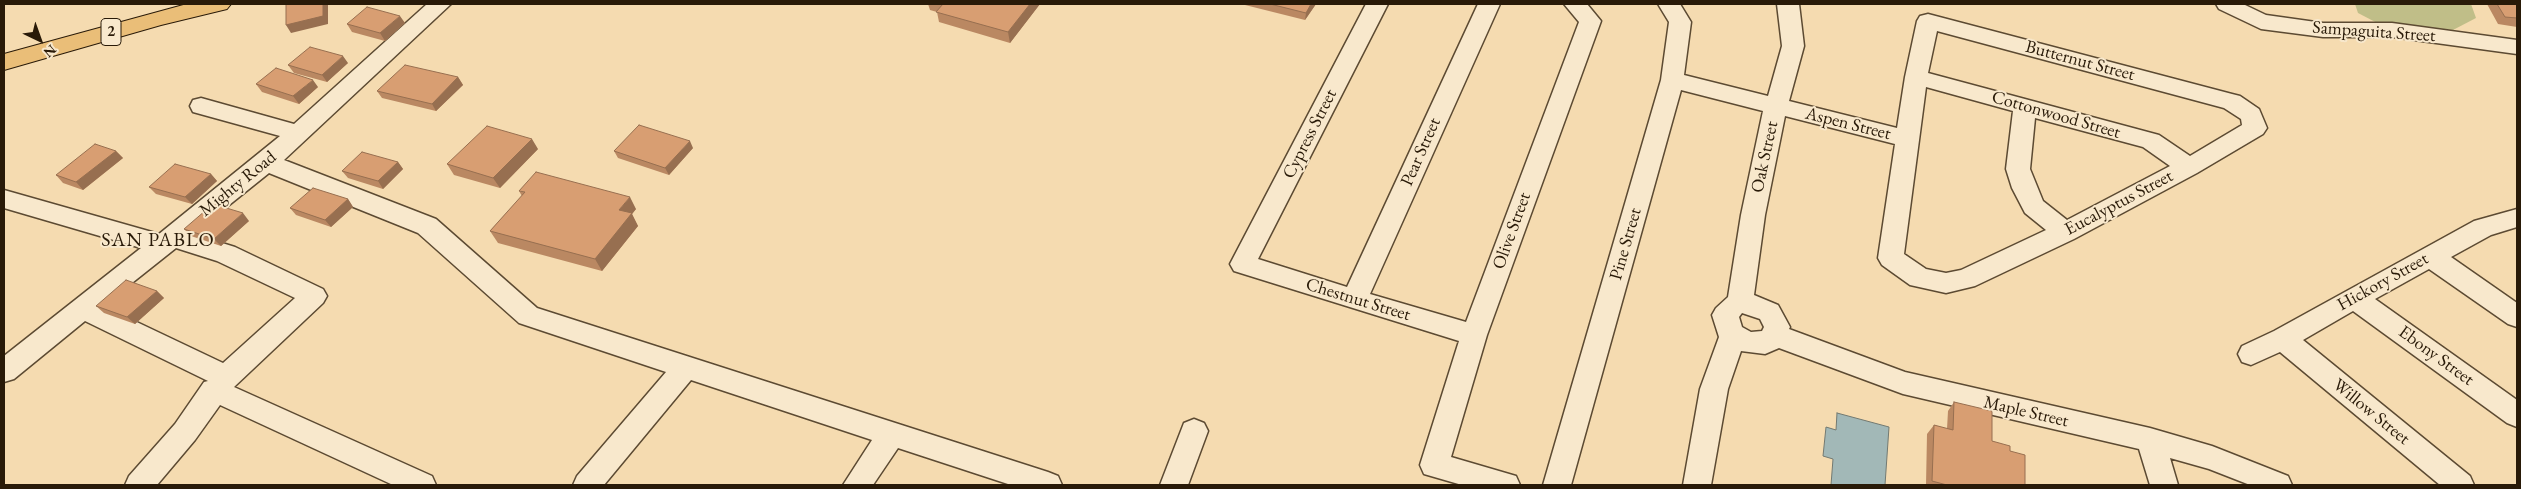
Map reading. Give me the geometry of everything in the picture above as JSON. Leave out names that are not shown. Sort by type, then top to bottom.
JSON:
[{"type":"highway","name":"2","points":[[4,62],[159,18],[219,4]]},
{"type":"street","name":"Mighty Road","points":[[4,372],[266,162],[440,4]]},
{"type":"street","name":"Cypress Street","points":[[1243,264],[1377,4]]},
{"type":"street","name":"Pear Street","points":[[1354,300],[1489,4]]},
{"type":"street","name":"Olive Street","points":[[1506,485],[1434,465],[1474,335],[1590,21],[1575,4]]},
{"type":"street","name":"Pine Street","points":[[1557,485],[1672,80],[1680,22],[1669,4]]},
{"type":"street","name":"Sampaguita Street","points":[[2227,4],[2261,22],[2323,30],[2392,30],[2517,47]]},
{"type":"street","name":"Oak Street","points":[[1742,303],[1742,284],[1753,215],[1776,106],[1793,46],[1783,6]]},
{"type":"street","name":"Butternut Street","points":[[1916,77],[1928,20],[2232,102]]},
{"type":"street","points":[[1908,139],[1916,77]]},
{"type":"street","name":"Cottonwood Street","points":[[1916,77],[2151,141],[2189,167]]},
{"type":"street","name":"Aspen Street","points":[[1672,80],[1908,139]]},
{"type":"street","name":"Eucalyptus Street","points":[[1908,139],[1891,258],[1919,278],[1946,283],[1966,279],[2065,232],[2189,167],[2255,128],[2251,115],[2232,102]]},
{"type":"street","points":[[201,106],[298,133]]},
{"type":"street","points":[[2025,106],[2018,169],[2024,188],[2034,207],[2065,232]]},
{"type":"street","points":[[266,162],[427,226],[528,316],[1048,485]]},
{"type":"street","points":[[4,199],[226,254],[314,296],[220,383],[185,432],[139,485]]},
{"type":"street","name":"Hickory Street","points":[[2251,354],[2282,340],[2354,298],[2483,228],[2517,218]]},
{"type":"street","points":[[2430,256],[2517,317]]},
{"type":"street","name":"Chestnut Street","points":[[1243,264],[1354,300],[1474,335]]},
{"type":"street","name":"Ebony Street","points":[[2354,298],[2517,415]]},
{"type":"street","points":[[1742,303],[1756,305],[1769,312],[1776,327],[1775,334],[1764,343],[1748,343],[1733,335],[1728,329],[1725,315],[1734,305],[1742,303]]},
{"type":"street","points":[[84,308],[220,383],[422,485]]},
{"type":"street","name":"Maple Street","points":[[1775,334],[1903,383],[2150,440],[2212,458],[2278,485]]},
{"type":"street","points":[[1697,485],[1714,389],[1733,335]]},
{"type":"street","name":"Willow Street","points":[[2282,340],[2460,485]]},
{"type":"street","points":[[587,485],[686,367]]},
{"type":"street","points":[[1174,485],[1194,431]]},
{"type":"street","points":[[857,485],[892,434]]},
{"type":"street","points":[[2150,440],[2164,485]]},
{"type":"shaded area","points":[[2355,4],[2471,4],[2476,18],[2453,30],[2383,26],[2358,13]]},
{"type":"shaded area","points":[[1837,413],[1889,427],[1885,485],[1831,485],[1833,459],[1823,456],[1826,427],[1836,430]]},
{"type":"building","points":[[286,4],[323,4],[323,16],[286,25]]},
{"type":"building","points":[[943,4],[1030,4],[1008,32],[936,12]]},
{"type":"building","points":[[1270,4],[1311,4],[1306,13]]},
{"type":"building","points":[[2497,4],[2517,4],[2517,18],[2505,17]]},
{"type":"building","points":[[367,7],[400,16],[380,33],[347,24]]},
{"type":"building","points":[[310,47],[343,56],[322,75],[288,65]]},
{"type":"building","points":[[405,65],[458,77],[432,104],[377,91]]},
{"type":"building","points":[[276,68],[313,80],[293,96],[256,84]]},
{"type":"building","points":[[639,125],[690,141],[665,168],[614,151]]},
{"type":"building","points":[[487,126],[532,139],[493,178],[447,164]]},
{"type":"building","points":[[95,144],[116,151],[76,182],[56,175]]},
{"type":"building","points":[[362,152],[398,162],[378,181],[342,171]]},
{"type":"building","points":[[175,164],[211,174],[185,197],[149,187]]},
{"type":"building","points":[[536,172],[630,197],[619,210],[632,213],[595,259],[490,231],[525,192],[519,191]]},
{"type":"building","points":[[313,188],[348,199],[325,220],[290,208]]},
{"type":"building","points":[[213,204],[243,213],[214,239],[184,229]]},
{"type":"building","points":[[126,280],[157,291],[127,317],[96,306]]},
{"type":"building","points":[[1954,402],[1992,411],[1992,441],[2010,446],[2010,451],[2025,455],[2025,485],[1947,485],[1932,481],[1934,425],[1953,430]]},
{"type":"district","name":"SAN PABLO","points":[[158,241]]}]
